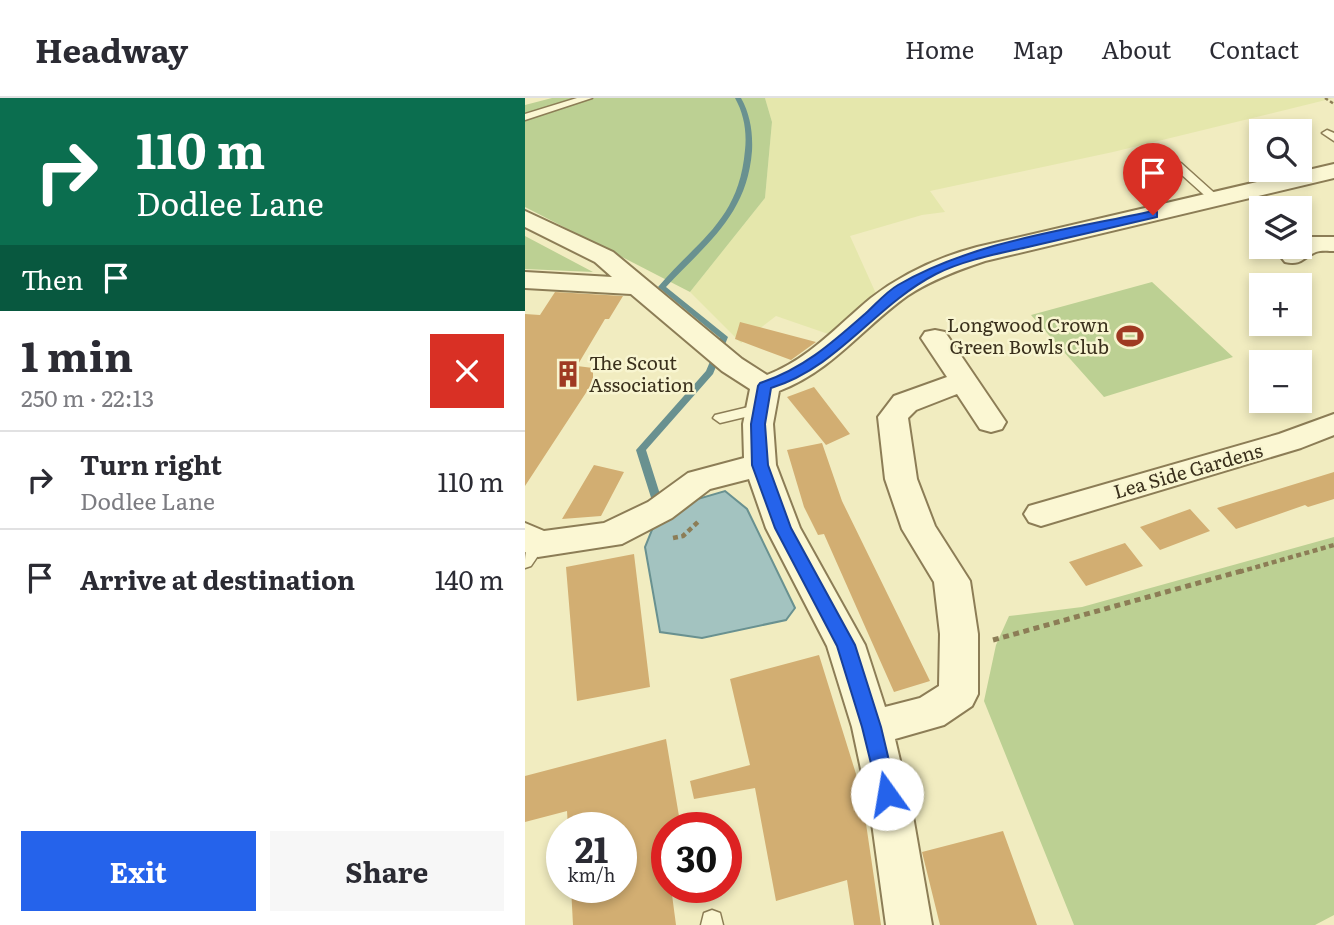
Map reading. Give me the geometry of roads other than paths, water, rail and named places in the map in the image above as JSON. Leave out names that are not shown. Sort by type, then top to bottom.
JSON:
[{"type":"street","points":[[1267,196],[1334,171]]},
{"type":"street","points":[[909,925],[892,816],[872,727],[846,645],[783,528],[760,465],[758,424],[772,391],[824,357],[899,290],[934,270],[977,254],[1216,200],[1249,201]]},
{"type":"street","points":[[525,218],[604,257],[733,365],[772,391]]},
{"type":"street","points":[[525,280],[637,286]]},
{"type":"street","points":[[935,338],[991,422]]},
{"type":"street","points":[[872,727],[930,713],[958,694],[959,634],[953,580],[919,528],[905,492],[893,418],[905,402],[964,381]]},
{"type":"street","name":"Lea Side Gardens","points":[[1041,514],[1290,441],[1334,424]]},
{"type":"street","points":[[529,547],[610,535],[660,510],[699,481],[760,465]]},
{"type":"lane","points":[[525,117],[587,98]]},
{"type":"lane","points":[[1177,165],[1216,200]]},
{"type":"lane","points":[[720,418],[772,391]]},
{"type":"water","points":[[725,491],[747,509],[795,608],[786,620],[702,638],[660,632],[645,547],[660,510]]},
{"type":"waterway","points":[[659,507],[641,450],[710,372],[724,337],[662,287],[721,224],[741,189],[747,168],[749,138],[745,114],[738,98]]},
{"type":"place","name":"Longwood Crown Green Bowls Club","points":[[1130,336]]},
{"type":"place","name":"The Scout Association","points":[[568,374]]}]
